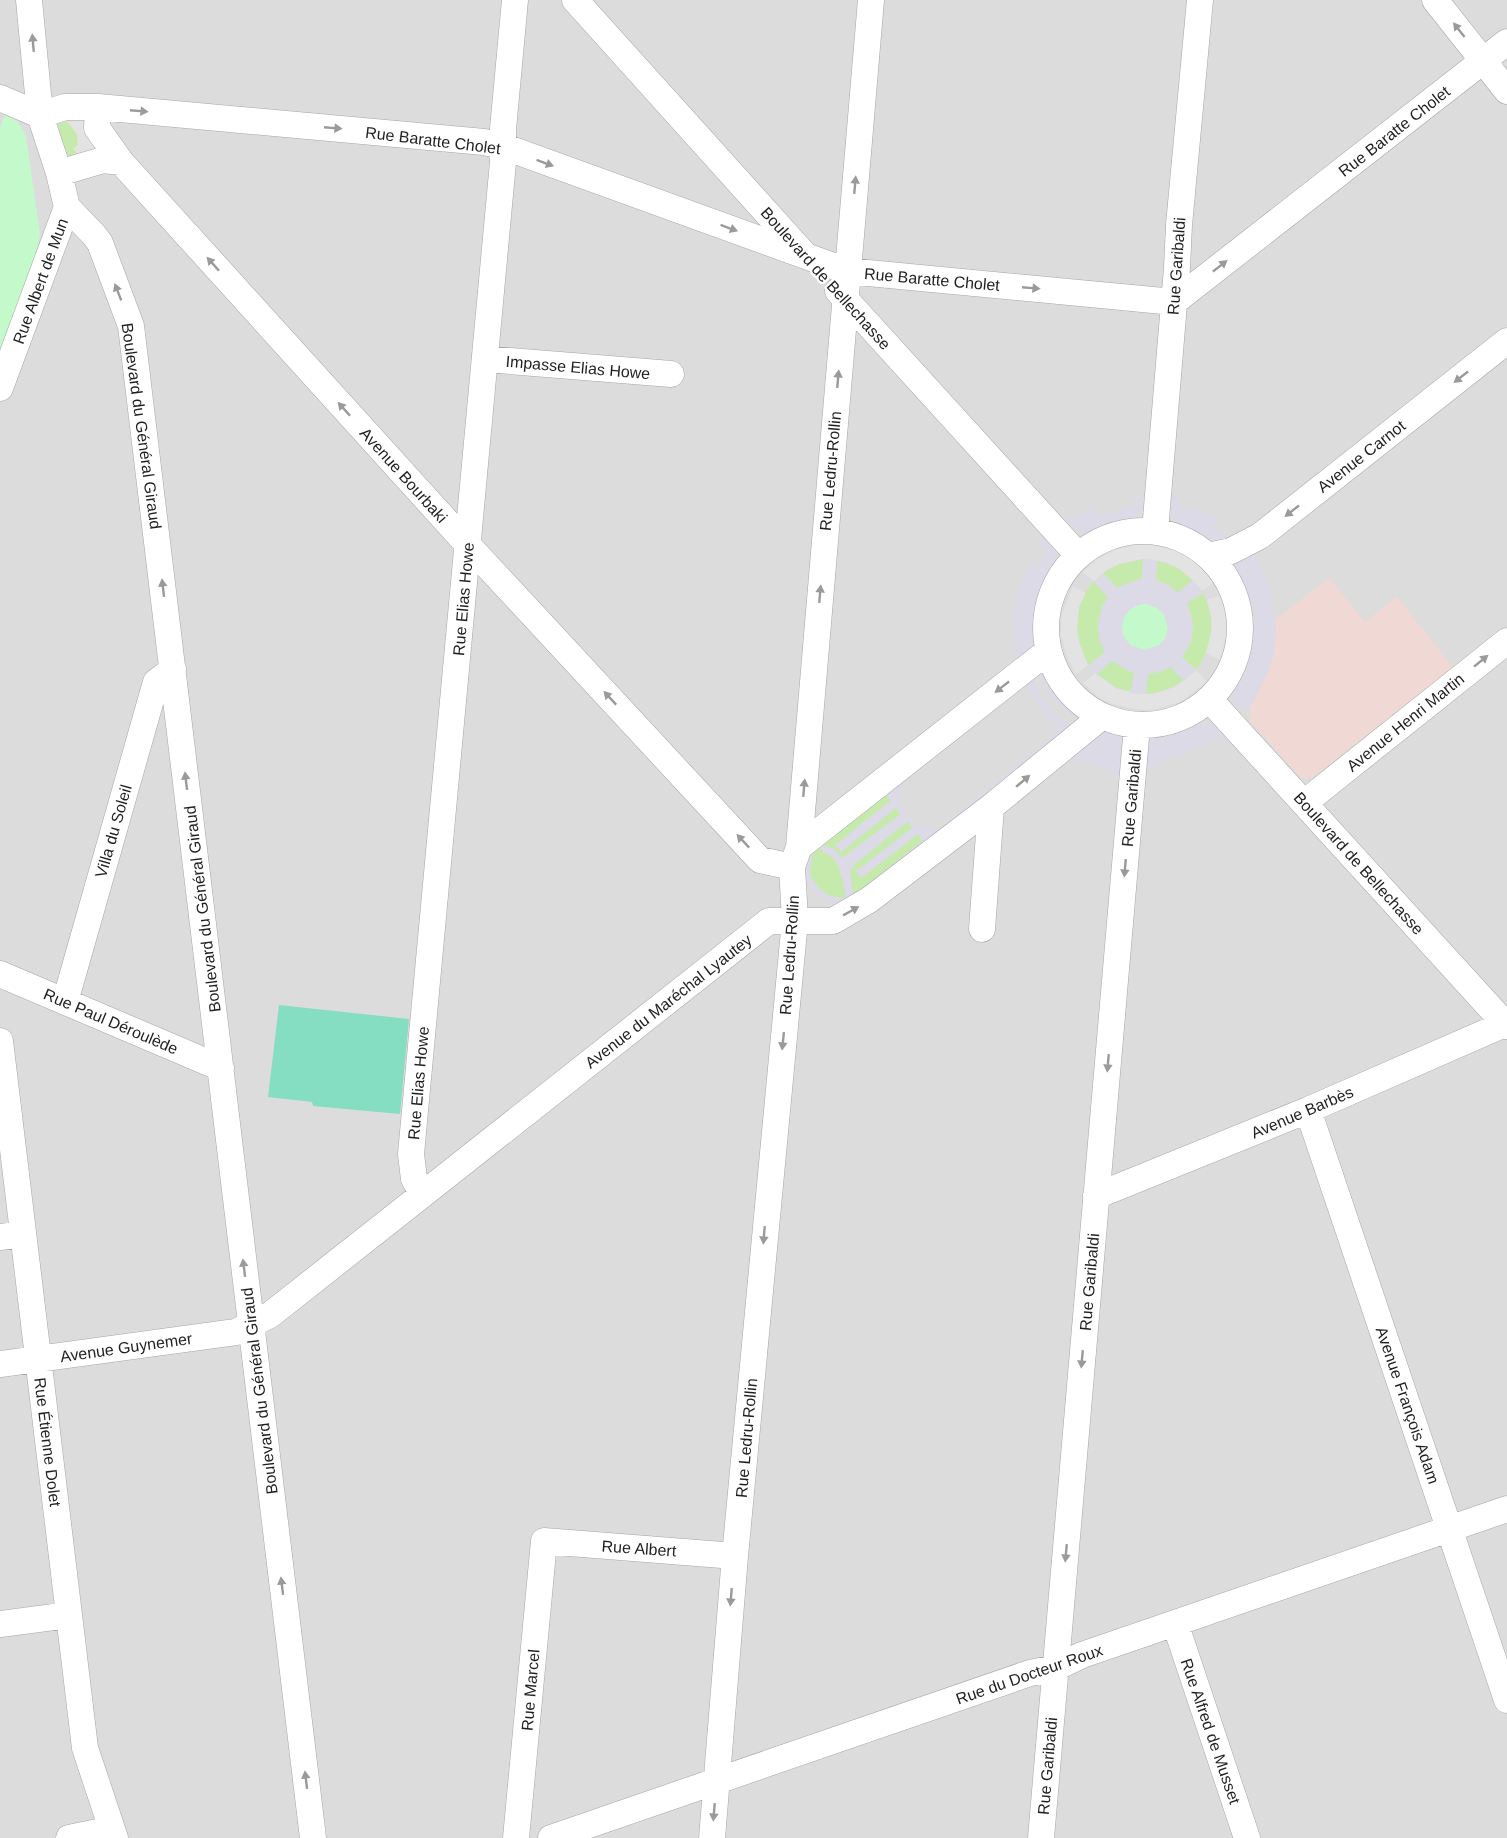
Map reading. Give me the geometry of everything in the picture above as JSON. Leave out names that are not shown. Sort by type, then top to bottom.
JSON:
[{"type":"street","points":[[29,0],[40,115],[59,173],[67,207]]},
{"type":"street","name":"Rue Elias Howe","points":[[423,1194],[414,1179],[411,1154],[503,162],[502,146],[515,0]]},
{"type":"street","name":"Boulevard de Bellechasse","points":[[575,0],[1078,555]]},
{"type":"street","name":"Rue Ledru-Rollin","points":[[712,1838],[735,1556],[795,920],[795,857],[871,0]]},
{"type":"street","name":"Rue Garibaldi","points":[[1155,531],[1179,225],[1200,0]]},
{"type":"street","points":[[1435,0],[1507,91]]},
{"type":"street","name":"Rue Baratte Cholet","points":[[40,115],[65,107],[98,107],[484,142],[502,146],[847,271],[1174,302],[1507,42]]},
{"type":"street","points":[[0,98],[40,115]]},
{"type":"street","name":"Avenue Bourbaki","points":[[98,107],[97,128],[121,162],[468,545],[760,860],[795,857]]},
{"type":"street","points":[[59,173],[104,160],[121,162]]},
{"type":"street","name":"Rue Albert de Mun","points":[[0,388],[67,207]]},
{"type":"street","name":"Boulevard du Général Giraud","points":[[67,207],[100,243],[131,326],[313,1838]]},
{"type":"street","name":"Avenue Carnot","points":[[1208,556],[1231,551],[1260,536],[1507,341]]},
{"type":"street","name":"Impasse Elias Howe","points":[[485,359],[671,374]]},
{"type":"street","points":[[1134,531],[1155,531],[1177,537],[1198,548],[1220,568],[1230,584],[1238,605],[1239,640],[1235,660],[1227,680],[1210,700],[1185,718],[1162,725],[1137,726],[1101,717],[1078,702],[1066,689],[1048,651],[1045,632],[1050,598],[1063,573],[1078,555],[1102,540],[1134,531]]},
{"type":"street","name":"Avenue Henri Martin","points":[[1304,803],[1507,640]]},
{"type":"street","points":[[795,857],[1048,651]]},
{"type":"street","name":"Villa du Soleil","points":[[65,1002],[156,682],[173,669]]},
{"type":"street","name":"Boulevard de Bellechasse","points":[[1210,700],[1506,1024]]},
{"type":"street","name":"Avenue du Maréchal Lyautey","points":[[251,1326],[270,1315],[769,921],[833,921],[869,900],[992,807],[1101,717]]},
{"type":"street","name":"Rue Garibaldi","points":[[1041,1838],[1137,726]]},
{"type":"street","points":[[982,929],[992,807]]},
{"type":"street","name":"Rue Paul Déroulède","points":[[0,974],[221,1068]]},
{"type":"street","name":"Avenue Barbès","points":[[1096,1196],[1308,1110],[1506,1024]]},
{"type":"street","name":"Rue Étienne Dolet","points":[[0,1041],[12,1236],[38,1359],[85,1748],[114,1833]]},
{"type":"street","name":"Avenue François Adam","points":[[1308,1110],[1507,1700]]},
{"type":"street","name":"Avenue Guynemer","points":[[0,1364],[236,1332],[251,1326]]},
{"type":"street","name":"Rue du Docteur Roux","points":[[551,1838],[1030,1673],[1055,1668],[1082,1655],[1507,1509]]},
{"type":"street","name":"Rue Albert","points":[[544,1541],[735,1556]]},
{"type":"street","name":"Rue Marcel","points":[[516,1838],[544,1541]]},
{"type":"street","points":[[0,1624],[69,1615]]},
{"type":"street","name":"Rue Alfred de Musset","points":[[1175,1623],[1247,1838]]},
{"type":"street","points":[[69,1838],[114,1833]]},
{"type":"shaded area","points":[[0,0],[1507,0],[1507,1838],[0,1838]]},
{"type":"shaded area","points":[[97,116],[109,146],[80,158],[73,148],[78,145],[77,134],[65,119]]},
{"type":"shaded area","points":[[1167,489],[1172,490],[1180,508],[1190,511],[1195,507],[1218,519],[1213,526],[1229,540],[1235,533],[1241,533],[1245,538],[1209,545],[1195,537],[1184,530],[1171,515],[1168,509]]},
{"type":"shaded area","points":[[1141,494],[1150,494],[1146,506],[1138,516],[1115,528],[1086,534],[1065,525],[1060,520],[1064,516],[1073,519],[1094,506],[1097,515],[1136,506],[1135,501]]},
{"type":"shaded area","points":[[1045,531],[1054,543],[1058,563],[1038,639],[1031,651],[1017,666],[1013,627],[1015,603],[1021,582],[1030,564],[1037,567],[1046,554],[1040,535]]},
{"type":"shaded area","points":[[1151,544],[1170,548],[1189,557],[1214,582],[1202,591],[1178,568],[1166,562],[1143,559],[1119,564],[1108,569],[1094,581],[1082,572],[1098,559],[1115,550],[1131,545]]},
{"type":"shaded area","points":[[1247,551],[1257,557],[1266,578],[1271,593],[1276,629],[1274,652],[1269,669],[1249,708],[1234,704],[1234,693],[1248,637],[1249,622],[1257,620],[1255,603],[1247,604],[1239,580],[1226,561]]},
{"type":"shaded area","points":[[1143,559],[1157,560],[1156,580],[1169,585],[1178,593],[1193,580],[1203,593],[1187,603],[1193,628],[1190,644],[1182,657],[1196,670],[1184,681],[1171,667],[1148,674],[1146,694],[1130,693],[1134,673],[1112,661],[1097,674],[1089,665],[1105,652],[1099,638],[1098,621],[1108,597],[1094,581],[1103,573],[1117,588],[1142,579]],"holes":[[[1146,604],[1164,614],[1168,629],[1165,639],[1159,645],[1145,650],[1130,645],[1123,635],[1123,619],[1129,610],[1137,605]]]},
{"type":"shaded area","points":[[1329,578],[1365,622],[1397,597],[1453,667],[1312,778],[1300,777],[1249,720],[1250,706],[1261,688],[1274,653],[1275,620]]},
{"type":"shaded area","points":[[1073,586],[1086,593],[1079,607],[1077,631],[1088,665],[1076,674],[1066,654],[1061,633],[1062,614]]},
{"type":"shaded area","points":[[1220,595],[1224,603],[1228,628],[1220,660],[1206,653],[1212,628],[1207,600]]},
{"type":"shaded area","points":[[1043,670],[1049,672],[1080,710],[1079,715],[1072,714],[1052,698],[1043,682]]},
{"type":"shaded area","points":[[1196,670],[1207,682],[1180,702],[1153,710],[1135,709],[1110,703],[1100,698],[1083,683],[1095,673],[1116,688],[1152,694],[1175,687]]},
{"type":"shaded area","points":[[1029,678],[1034,680],[1042,699],[1051,710],[1067,722],[1069,728],[1067,731],[864,893],[850,901],[840,903],[818,895],[807,880],[804,868],[807,857],[815,844],[1023,680]],"holes":[[[1025,685],[1036,704],[1060,730],[939,828],[915,825],[900,805],[903,782]],[[885,795],[891,801],[835,845],[841,852],[896,808],[901,814],[842,858],[833,848],[822,844]],[[908,821],[912,828],[856,871],[861,878],[918,834],[922,841],[853,894],[850,871],[855,864]],[[818,848],[837,860],[844,897],[837,898],[823,893],[812,879],[810,873],[812,856]]]},
{"type":"shaded area","points":[[1204,723],[1218,728],[1227,736],[1224,739],[1216,738],[1195,750],[1166,758],[1157,767],[1140,766],[1147,745],[1160,733]]},
{"type":"shaded area","points":[[1103,730],[1118,735],[1124,744],[1124,780],[1116,778],[1111,771],[1082,761],[1073,761],[1068,757]]},
{"type":"green space","points":[[5,115],[18,122],[26,136],[40,235],[34,263],[0,351],[0,128]]},
{"type":"green space","points":[[65,119],[77,134],[80,158],[73,159],[62,142],[59,122]]},
{"type":"green space","points":[[1143,559],[1142,579],[1117,588],[1103,573],[1119,564]]},
{"type":"green space","points":[[1157,560],[1178,568],[1193,580],[1178,593],[1156,580]]},
{"type":"green space","points":[[1094,581],[1108,597],[1102,611],[1098,631],[1105,652],[1089,665],[1080,644],[1077,622],[1081,600]]},
{"type":"green space","points":[[1203,593],[1210,613],[1211,633],[1207,652],[1196,670],[1182,657],[1189,644],[1192,631],[1187,603]]},
{"type":"green space","points":[[1145,604],[1161,611],[1168,627],[1161,643],[1145,650],[1129,643],[1122,627],[1129,611]]},
{"type":"green space","points":[[1112,660],[1134,673],[1130,693],[1116,688],[1097,674]]},
{"type":"green space","points":[[1171,667],[1184,681],[1164,691],[1146,694],[1148,674]]},
{"type":"green space","points":[[885,795],[891,800],[835,845],[841,851],[896,807],[901,814],[842,858],[822,844]]},
{"type":"green space","points":[[907,821],[913,828],[857,872],[862,877],[918,834],[922,841],[853,894],[850,871],[855,864]]},
{"type":"green space","points":[[818,848],[829,854],[836,862],[845,889],[844,898],[825,894],[813,880],[809,872],[809,864]]},
{"type":"green space","points":[[279,1005],[409,1019],[400,1114],[313,1106],[312,1102],[268,1097]]}]
